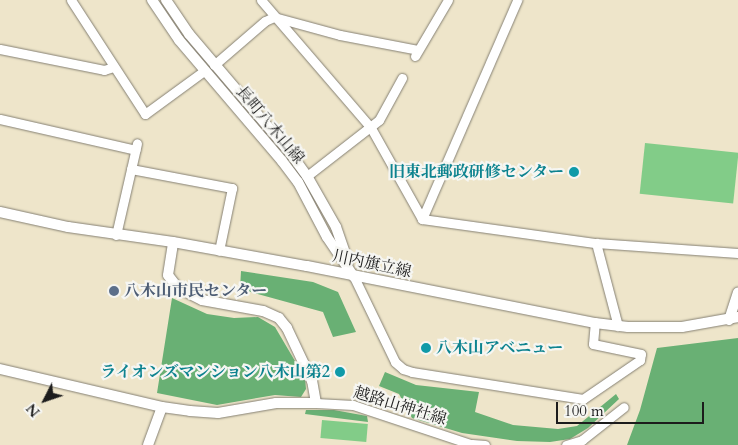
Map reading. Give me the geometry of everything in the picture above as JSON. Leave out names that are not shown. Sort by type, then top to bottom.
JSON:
[{"type":"street","points":[[71,0],[145,114],[204,71]]},
{"type":"street","name":"長町八木山線","points":[[152,0],[179,40],[204,71],[282,160],[298,182],[327,237],[354,277]]},
{"type":"street","points":[[166,0],[188,34],[291,154],[307,176],[336,226],[354,277],[395,362],[403,369],[583,399],[640,360],[641,354],[593,344],[595,323]]},
{"type":"street","points":[[261,0],[371,128],[422,219]]},
{"type":"street","points":[[214,65],[265,22],[274,17],[417,53],[448,0]]},
{"type":"street","points":[[422,219],[517,0]]},
{"type":"street","points":[[0,49],[104,70],[113,67]]},
{"type":"street","points":[[307,176],[379,120],[402,78]]},
{"type":"street","points":[[0,119],[137,147],[116,234]]},
{"type":"street","points":[[132,169],[232,188],[220,251]]},
{"type":"street","name":"川内旗立線","points":[[0,212],[116,234],[173,242],[595,323],[618,326],[682,327],[734,318]]},
{"type":"street","points":[[422,219],[596,243],[738,252]]},
{"type":"street","points":[[0,368],[162,407],[218,413],[276,403],[316,403],[312,381],[287,328],[279,318],[263,310],[202,300],[178,288],[168,274],[173,242]]},
{"type":"street","points":[[596,243],[618,326]]},
{"type":"street","points":[[734,318],[738,292]]},
{"type":"street","name":"越路山神社線","points":[[316,403],[353,405],[472,444],[485,445]]},
{"type":"street","points":[[148,445],[162,407]]},
{"type":"street","points":[[566,445],[582,440],[624,407]]},
{"type":"green space","points":[[645,143],[738,153],[733,204],[640,194]]},
{"type":"green space","points":[[241,271],[313,282],[338,292],[356,332],[333,337],[323,312],[240,289]]},
{"type":"green space","points":[[172,298],[207,314],[234,318],[258,317],[275,327],[305,378],[306,389],[301,397],[275,395],[217,405],[157,393]]},
{"type":"green space","points":[[738,338],[738,445],[627,445],[640,410],[657,348]]},
{"type":"green space","points":[[385,372],[416,385],[479,392],[475,412],[513,425],[558,429],[577,426],[616,394],[619,399],[588,428],[570,439],[550,442],[517,441],[462,433],[412,418],[399,394],[379,386]]},
{"type":"green space","points":[[306,410],[334,410],[367,416],[368,422],[305,414]]},
{"type":"green space","points":[[322,420],[368,424],[366,442],[320,438]]},
{"type":"place","name":"旧東北郵政研修センター","points":[[574,172]]},
{"type":"place","name":"八木山市民センター","points":[[114,291]]},
{"type":"place","name":"八木山アベニュー","points":[[426,348]]},
{"type":"place","name":"ライオンズマンション八木山第2","points":[[340,372]]}]
